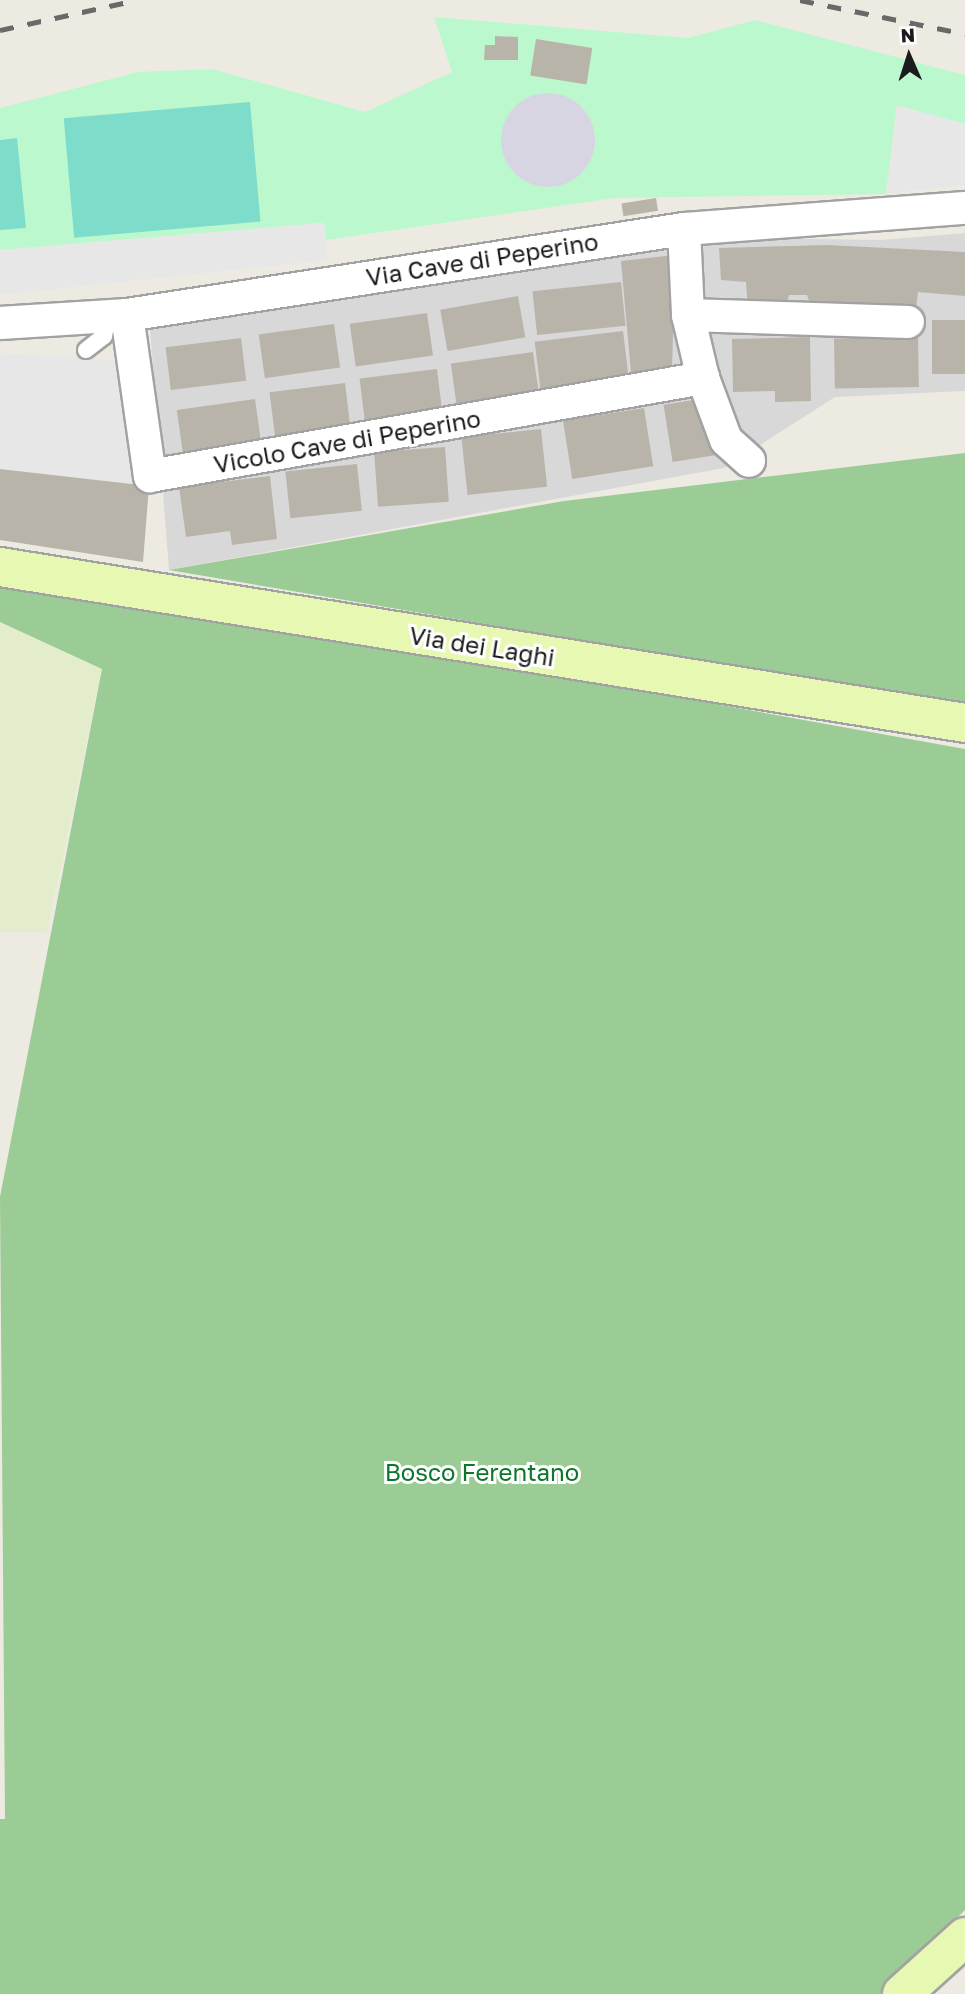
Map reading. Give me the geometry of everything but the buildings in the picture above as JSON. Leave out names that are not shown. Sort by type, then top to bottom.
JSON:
[{"type":"main road","name":"Via dei Laghi","points":[[0,566],[965,723]]},
{"type":"main road","points":[[902,1994],[965,1937]]},
{"type":"street","name":"Via Cave di Peperino","points":[[0,323],[118,315],[684,229],[965,208]]},
{"type":"street","points":[[684,229],[688,315],[703,378],[726,440],[749,461]]},
{"type":"street","name":"Vicolo Cave di Peperino","points":[[118,315],[150,476],[703,378]]},
{"type":"street","points":[[688,315],[908,322]]},
{"type":"lane","points":[[86,350],[104,336],[118,315]]},
{"type":"shaded area","points":[[548,93],[566,97],[581,107],[591,122],[595,140],[591,158],[581,173],[566,183],[548,187],[530,183],[515,173],[505,158],[501,140],[505,122],[515,107],[530,97]]},
{"type":"shaded area","points":[[250,102],[260,222],[74,238],[64,118]]},
{"type":"shaded area","points":[[897,105],[965,124],[965,185],[886,194]]},
{"type":"shaded area","points":[[17,138],[26,228],[0,230],[0,140]]},
{"type":"shaded area","points":[[324,223],[328,260],[0,295],[0,250]]},
{"type":"shaded area","points":[[965,233],[965,391],[835,397],[724,468],[169,570],[150,329],[683,237],[881,240]]},
{"type":"shaded area","points":[[0,353],[121,360],[136,485],[0,469]]},
{"type":"green space","points":[[434,17],[688,38],[755,20],[965,75],[965,124],[897,106],[886,194],[614,198],[326,240],[324,223],[0,250],[0,108],[138,72],[212,69],[365,112],[452,72]]},
{"type":"green space","points":[[965,453],[965,706],[169,570],[564,501]]},
{"type":"green space","name":"Bosco Ferentano","points":[[0,585],[126,598],[965,749],[965,1910],[880,1994],[0,1994],[0,1819],[5,1819],[0,1197],[102,669],[0,622]]},
{"type":"green space","points":[[0,622],[102,668],[47,932],[0,932]]},
{"type":"railway","points":[[0,30],[137,0]]},
{"type":"railway","points":[[800,0],[965,34]]}]
